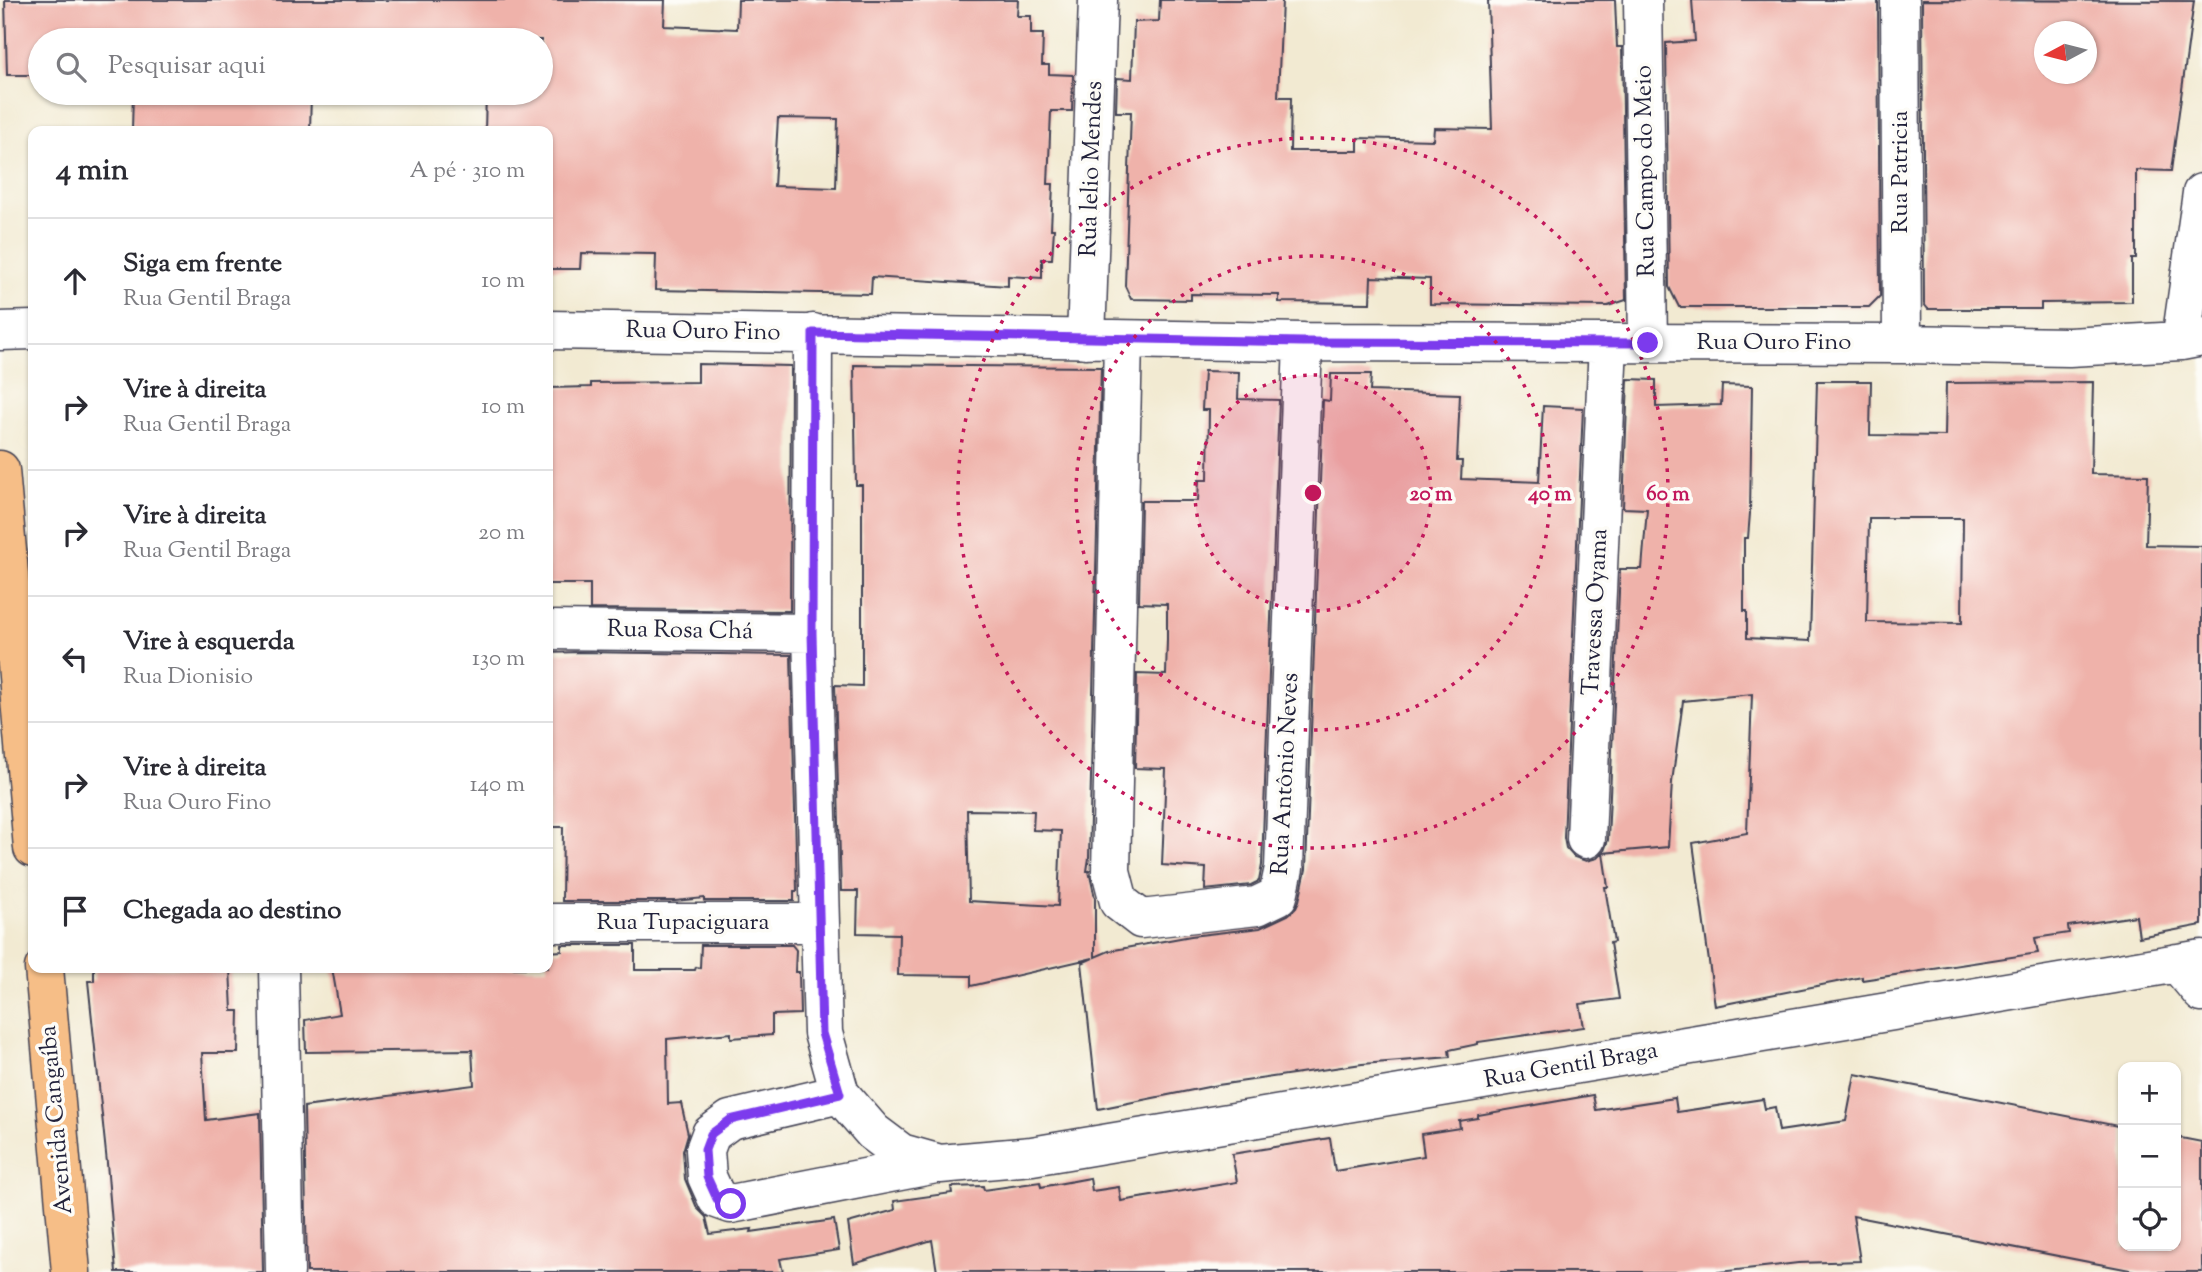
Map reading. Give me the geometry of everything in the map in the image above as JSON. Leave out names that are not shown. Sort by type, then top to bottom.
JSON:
[{"type":"main road","points":[[0,471],[28,791]]},
{"type":"main road","name":"Avenida Cangaíba","points":[[44,973],[71,1272]]},
{"type":"street","name":"Rua lelio Mendes","points":[[1098,0],[1104,339]]},
{"type":"street","name":"Rua Campo do Meio","points":[[1643,0],[1648,343]]},
{"type":"street","name":"Rua Patricia","points":[[1900,0],[1902,344]]},
{"type":"street","points":[[2192,339],[2202,193]]},
{"type":"street","points":[[0,331],[28,330]]},
{"type":"street","name":"Rua Ouro Fino","points":[[553,330],[1303,342],[2069,347],[2192,339]]},
{"type":"street","points":[[813,333],[812,633],[822,1033],[840,1094]]},
{"type":"street","name":"Rua Antônio Neves","points":[[1104,339],[1111,871],[1119,902],[1141,919],[1257,906],[1278,896],[1284,868],[1303,342]]},
{"type":"street","name":"Travessa Oyama","points":[[1586,839],[1608,343]]},
{"type":"street","name":"Rua Rosa Chá","points":[[553,630],[812,633]]},
{"type":"street","name":"Rua Tupaciguara","points":[[553,923],[819,923]]},
{"type":"street","points":[[2190,961],[2202,993]]},
{"type":"street","name":"Rua Gentil Braga","points":[[940,1164],[901,1153],[873,1132],[840,1094],[730,1120],[711,1134],[705,1150],[707,1177],[717,1199],[731,1204],[940,1164],[1032,1157],[2190,961]]},
{"type":"street","points":[[279,973],[285,1272]]},
{"type":"building","points":[[5,0],[665,0],[664,26],[737,29],[738,0],[1018,0],[1017,16],[1031,16],[1031,34],[1043,34],[1042,65],[1049,65],[1049,74],[1073,75],[1072,111],[1051,111],[1048,184],[1053,184],[1051,229],[1054,229],[1052,259],[1042,259],[1042,278],[1008,276],[1008,286],[872,277],[871,294],[655,290],[656,254],[581,253],[580,269],[553,269],[553,126],[485,126],[486,105],[553,105],[553,28],[28,28],[28,75],[7,75]],"holes":[[[778,118],[838,119],[836,188],[774,186]]]},
{"type":"building","points":[[1160,0],[1282,0],[1278,97],[1291,97],[1290,151],[1358,151],[1358,138],[1433,140],[1434,128],[1492,129],[1488,0],[1615,0],[1617,47],[1622,47],[1626,300],[1608,306],[1430,304],[1430,279],[1371,277],[1370,303],[1279,302],[1279,295],[1191,294],[1191,300],[1131,299],[1125,286],[1131,112],[1116,112],[1117,78],[1132,79],[1134,22],[1159,21]]},
{"type":"building","points":[[1692,0],[1878,0],[1880,296],[1869,307],[1679,307],[1669,287],[1666,43],[1695,41]]},
{"type":"building","points":[[1922,0],[2194,1],[2171,171],[2136,170],[2136,259],[2132,259],[2132,302],[2041,303],[2041,309],[1928,309],[1924,304]]},
{"type":"building","points":[[133,105],[311,105],[310,126],[132,126]]},
{"type":"building","points":[[698,364],[791,366],[790,611],[590,609],[590,584],[553,584],[553,388],[591,387],[591,383],[698,382]]},
{"type":"building","points":[[854,365],[1101,367],[1087,871],[1095,898],[1095,957],[1109,951],[1191,936],[1260,928],[1288,915],[1299,901],[1306,869],[1323,400],[1330,401],[1331,374],[1371,374],[1370,391],[1460,394],[1457,461],[1462,461],[1461,479],[1539,482],[1543,406],[1583,408],[1564,838],[1566,848],[1574,857],[1586,861],[1597,858],[1604,851],[1608,840],[1620,569],[1642,569],[1647,509],[1623,508],[1628,379],[1656,380],[1656,407],[1721,405],[1722,385],[1752,386],[1750,513],[1748,538],[1744,538],[1744,611],[1747,611],[1747,638],[1810,641],[1817,381],[1871,381],[1870,435],[1945,436],[1946,383],[2093,382],[2091,474],[2148,475],[2146,545],[2202,546],[2202,925],[2139,937],[2136,916],[2068,926],[2069,933],[2035,938],[2038,953],[1862,980],[1862,977],[1715,1006],[1693,843],[1747,833],[1752,694],[1683,701],[1672,782],[1668,847],[1603,853],[1608,887],[1605,887],[1614,942],[1610,943],[1619,999],[1580,1004],[1584,1027],[1478,1042],[1449,1050],[1450,1057],[1362,1064],[1218,1085],[1098,1109],[1082,963],[1093,958],[971,986],[971,976],[898,975],[899,934],[857,933],[858,891],[841,891],[835,685],[862,686],[862,485],[856,485]],"holes":[[[1869,518],[1963,518],[1962,623],[1867,622]],[[967,810],[1034,811],[1033,830],[1061,831],[1058,906],[969,901]]]},
{"type":"building","points":[[1204,371],[1239,372],[1238,399],[1279,400],[1262,865],[1259,881],[1251,885],[1205,890],[1206,868],[1162,865],[1166,769],[1135,768],[1137,674],[1166,675],[1167,640],[1167,604],[1139,603],[1141,501],[1198,501],[1199,480],[1208,480],[1209,410],[1202,410]]},
{"type":"building","points":[[553,653],[791,655],[797,891],[794,891],[794,901],[704,901],[704,898],[675,901],[562,901],[563,827],[553,827]]},
{"type":"building","points":[[562,945],[635,945],[635,970],[695,970],[696,967],[700,968],[701,945],[792,945],[796,950],[795,972],[799,972],[800,1014],[772,1015],[772,1035],[731,1038],[731,1033],[667,1039],[668,1104],[681,1103],[688,1134],[683,1151],[685,1179],[697,1208],[706,1217],[710,1234],[752,1229],[751,1232],[834,1220],[839,1250],[780,1259],[783,1272],[307,1272],[304,1107],[474,1085],[472,1050],[306,1052],[305,1020],[340,1014],[333,973],[553,973],[553,952],[562,951]]},
{"type":"building","points":[[94,973],[230,973],[232,1011],[239,1011],[238,1053],[202,1053],[206,1120],[260,1113],[263,1272],[116,1272],[88,981],[94,981]]},
{"type":"building","points":[[1855,1074],[2118,1126],[2118,1251],[2181,1251],[2181,1138],[2202,1142],[2202,1272],[2140,1272],[1853,1216],[1860,1261],[1798,1263],[1719,1272],[937,1272],[932,1240],[854,1264],[848,1223],[895,1210],[894,1201],[952,1193],[951,1187],[983,1186],[984,1190],[1040,1182],[1041,1187],[1090,1178],[1092,1191],[1119,1187],[1121,1201],[1237,1182],[1232,1154],[1330,1138],[1335,1171],[1424,1156],[1421,1134],[1460,1128],[1459,1121],[1478,1118],[1478,1115],[1593,1095],[1596,1110],[1675,1098],[1677,1112],[1763,1099],[1765,1109],[1775,1107],[1779,1131],[1846,1121]]},
{"type":"route","points":[[731,1204],[717,1199],[707,1177],[705,1150],[711,1134],[730,1120],[840,1094],[822,1033],[812,633],[813,333],[1123,340],[1648,343]]}]
